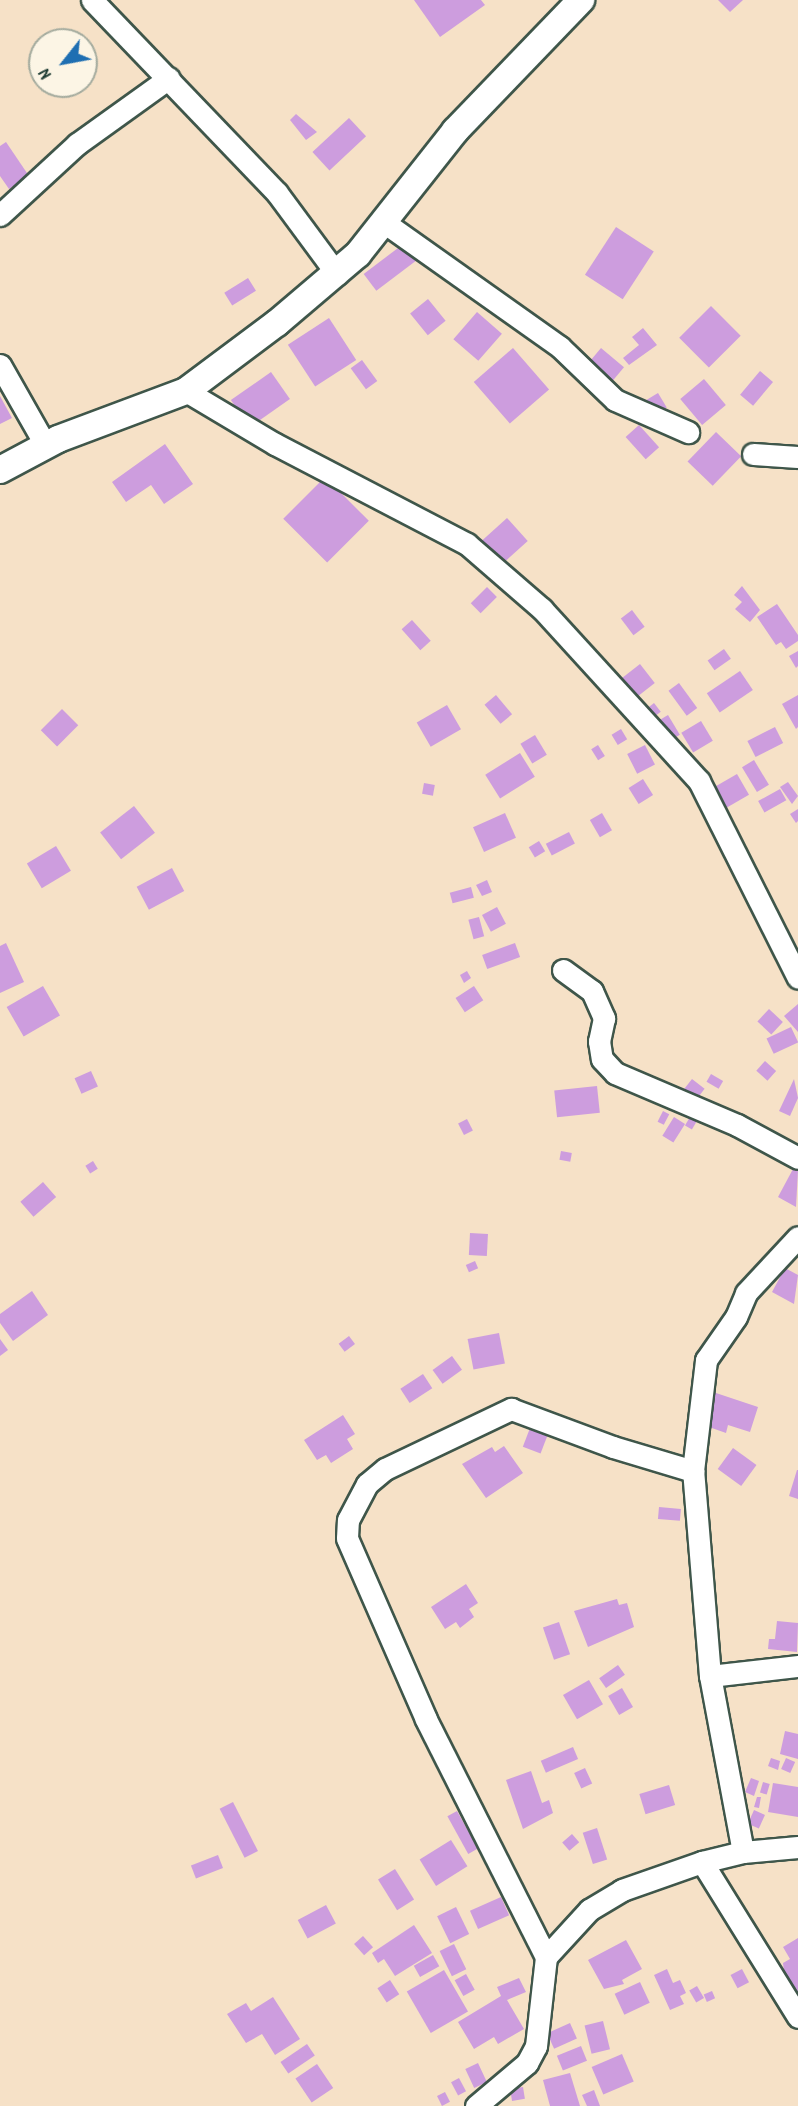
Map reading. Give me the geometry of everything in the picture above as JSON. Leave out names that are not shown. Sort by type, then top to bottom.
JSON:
[{"type":"street","points":[[92,0],[277,193],[337,274]]},
{"type":"street","points":[[0,470],[46,446],[186,391],[337,274],[384,223],[455,131],[580,0]]},
{"type":"street","points":[[0,215],[77,144],[169,78]]},
{"type":"street","points":[[384,223],[560,347],[615,400],[688,432]]},
{"type":"street","points":[[0,365],[46,446]]},
{"type":"street","points":[[186,391],[275,444],[467,544],[542,609],[699,781],[798,978]]},
{"type":"street","points":[[753,454],[798,457]]},
{"type":"street","points":[[562,971],[592,991],[604,1018],[598,1041],[602,1059],[615,1073],[737,1125],[798,1158]]},
{"type":"street","points":[[743,1852],[710,1676],[693,1471],[706,1360],[736,1317],[746,1293],[798,1237]]},
{"type":"street","points":[[476,2106],[497,2099],[527,2063],[536,2046],[546,1957],[426,1719],[347,1538],[348,1520],[367,1484],[385,1469],[511,1409],[613,1447],[693,1471]]},
{"type":"street","points":[[710,1676],[798,1666]]},
{"type":"street","points":[[546,1957],[589,1910],[622,1890],[702,1862],[743,1852],[798,1847]]},
{"type":"street","points":[[702,1862],[798,2017]]},
{"type":"building","points":[[414,0],[481,0],[485,5],[440,37]]},
{"type":"building","points":[[718,0],[743,0],[730,12]]},
{"type":"building","points":[[296,114],[317,132],[306,140],[290,120]]},
{"type":"building","points":[[349,118],[366,136],[329,170],[312,152]]},
{"type":"building","points":[[6,142],[29,176],[9,189],[0,176],[0,146]]},
{"type":"building","points":[[616,227],[654,252],[623,299],[585,275]]},
{"type":"building","points":[[406,242],[419,259],[376,291],[364,274]]},
{"type":"building","points":[[248,278],[256,291],[232,306],[224,293]]},
{"type":"building","points":[[428,299],[446,321],[428,335],[410,313]]},
{"type":"building","points":[[711,306],[741,336],[709,368],[679,338]]},
{"type":"building","points":[[477,312],[502,334],[478,361],[453,339]]},
{"type":"building","points":[[329,318],[356,360],[315,387],[288,345]]},
{"type":"building","points":[[643,328],[657,345],[629,365],[623,358],[639,345],[632,337]]},
{"type":"building","points":[[513,348],[549,390],[510,424],[474,382]]},
{"type":"building","points":[[601,348],[624,367],[606,389],[583,369]]},
{"type":"building","points":[[362,360],[377,381],[366,389],[351,368]]},
{"type":"building","points":[[760,371],[773,382],[753,406],[740,395]]},
{"type":"building","points":[[271,372],[290,399],[250,427],[231,400]]},
{"type":"building","points":[[704,379],[726,405],[702,425],[680,399]]},
{"type":"building","points":[[658,393],[667,408],[654,415],[645,401]]},
{"type":"building","points":[[0,396],[12,418],[0,424]]},
{"type":"building","points":[[639,425],[659,447],[646,459],[626,437]]},
{"type":"building","points":[[716,432],[741,456],[713,486],[688,461]]},
{"type":"building","points":[[165,444],[193,484],[164,504],[151,485],[126,502],[112,482]]},
{"type":"building","points":[[325,477],[369,521],[327,563],[283,519]]},
{"type":"building","points":[[507,518],[528,541],[502,564],[481,541]]},
{"type":"building","points":[[742,586],[760,610],[750,622],[735,609],[742,602],[734,595]]},
{"type":"building","points":[[487,587],[497,597],[481,613],[471,603]]},
{"type":"building","points":[[777,604],[798,635],[798,641],[786,649],[781,642],[776,645],[757,617]]},
{"type":"building","points":[[632,610],[645,627],[633,635],[621,618]]},
{"type":"building","points":[[412,620],[431,641],[420,650],[402,629]]},
{"type":"building","points":[[724,649],[731,659],[714,670],[708,660]]},
{"type":"building","points":[[798,651],[798,666],[796,668],[789,656]]},
{"type":"building","points":[[640,664],[655,683],[633,700],[618,681]]},
{"type":"building","points":[[740,671],[753,690],[720,712],[707,693]]},
{"type":"building","points":[[679,683],[697,708],[687,716],[668,691]]},
{"type":"building","points":[[496,695],[512,714],[501,724],[485,705]]},
{"type":"building","points":[[798,695],[798,727],[796,729],[782,704]]},
{"type":"building","points":[[654,703],[661,712],[651,719],[645,710]]},
{"type":"building","points":[[447,705],[461,729],[431,747],[417,722]]},
{"type":"building","points":[[62,709],[78,725],[57,746],[41,730]]},
{"type":"building","points":[[668,715],[680,735],[665,743],[653,724]]},
{"type":"building","points":[[701,721],[713,741],[693,753],[681,733]]},
{"type":"building","points":[[775,727],[783,743],[756,757],[747,741]]},
{"type":"building","points":[[621,729],[627,739],[618,745],[612,735]]},
{"type":"building","points":[[535,735],[547,755],[532,763],[520,744]]},
{"type":"building","points":[[598,745],[605,756],[598,760],[591,749]]},
{"type":"building","points":[[645,745],[655,765],[637,774],[627,754]]},
{"type":"building","points":[[520,753],[535,777],[500,798],[485,775]]},
{"type":"building","points":[[754,760],[769,785],[757,792],[742,767]]},
{"type":"building","points":[[737,774],[749,795],[723,810],[711,789]]},
{"type":"building","points":[[643,779],[653,795],[639,804],[629,788]]},
{"type":"building","points":[[788,782],[798,796],[792,804],[780,787]]},
{"type":"building","points":[[424,783],[435,785],[433,796],[422,794]]},
{"type":"building","points":[[780,789],[786,800],[764,812],[758,801]]},
{"type":"building","points":[[134,806],[155,833],[121,859],[100,832]]},
{"type":"building","points":[[798,809],[798,821],[796,823],[790,814]]},
{"type":"building","points":[[505,813],[516,838],[484,852],[473,827]]},
{"type":"building","points":[[602,813],[612,830],[600,837],[590,820]]},
{"type":"building","points":[[569,832],[575,844],[552,855],[546,844]]},
{"type":"building","points":[[539,841],[545,851],[535,857],[529,847]]},
{"type":"building","points":[[56,846],[71,871],[42,888],[27,864]]},
{"type":"building","points":[[172,868],[184,891],[149,910],[137,887]]},
{"type":"building","points":[[487,880],[492,892],[482,896],[476,885]]},
{"type":"building","points":[[471,887],[474,898],[453,903],[450,893]]},
{"type":"building","points":[[497,907],[506,924],[491,932],[482,915]]},
{"type":"building","points":[[479,917],[484,936],[474,939],[468,920]]},
{"type":"building","points":[[6,943],[24,982],[0,993],[0,946]]},
{"type":"building","points":[[515,943],[520,957],[487,969],[482,955]]},
{"type":"building","points":[[467,971],[471,978],[464,983],[460,975]]},
{"type":"building","points":[[43,986],[60,1015],[24,1036],[7,1007]]},
{"type":"building","points":[[474,986],[483,1000],[465,1012],[456,998]]},
{"type":"building","points":[[798,1004],[798,1032],[784,1016]]},
{"type":"building","points":[[769,1009],[783,1022],[771,1034],[757,1021]]},
{"type":"building","points":[[791,1027],[798,1042],[774,1054],[767,1038]]},
{"type":"building","points":[[765,1061],[776,1071],[767,1081],[756,1071]]},
{"type":"building","points":[[91,1071],[98,1087],[81,1094],[75,1078]]},
{"type":"building","points":[[711,1074],[723,1081],[719,1089],[706,1082]]},
{"type":"building","points":[[692,1079],[705,1089],[696,1100],[683,1090]]},
{"type":"building","points":[[794,1079],[798,1098],[790,1116],[779,1111]]},
{"type":"building","points":[[597,1086],[600,1113],[557,1117],[554,1090]]},
{"type":"building","points":[[694,1110],[701,1114],[692,1130],[685,1126]]},
{"type":"building","points":[[663,1111],[669,1114],[664,1125],[658,1122]]},
{"type":"building","points":[[674,1117],[685,1124],[673,1143],[662,1136]]},
{"type":"building","points":[[467,1119],[473,1131],[464,1135],[458,1124]]},
{"type":"building","points":[[561,1151],[572,1153],[570,1162],[559,1160]]},
{"type":"building","points":[[93,1161],[98,1169],[90,1173],[85,1166]]},
{"type":"building","points":[[793,1169],[798,1171],[796,1207],[778,1197]]},
{"type":"building","points":[[43,1182],[56,1197],[33,1217],[20,1202]]},
{"type":"building","points":[[470,1233],[488,1234],[487,1256],[469,1255]]},
{"type":"building","points":[[475,1261],[478,1268],[469,1272],[466,1265]]},
{"type":"building","points":[[785,1268],[798,1275],[794,1304],[772,1292]]},
{"type":"building","points":[[32,1291],[48,1315],[13,1341],[0,1323],[0,1314]]},
{"type":"building","points":[[499,1333],[505,1363],[474,1370],[468,1339]]},
{"type":"building","points":[[349,1336],[355,1344],[345,1352],[339,1344]]},
{"type":"building","points":[[0,1339],[8,1350],[0,1356]]},
{"type":"building","points":[[452,1356],[462,1370],[443,1384],[433,1370]]},
{"type":"building","points":[[423,1374],[432,1388],[410,1403],[400,1389]]},
{"type":"building","points":[[713,1392],[758,1407],[750,1432],[728,1425],[726,1433],[709,1427],[711,1420],[704,1418]]},
{"type":"building","points":[[343,1415],[355,1434],[347,1439],[353,1449],[331,1463],[326,1455],[317,1460],[304,1440]]},
{"type":"building","points":[[530,1428],[548,1435],[541,1453],[523,1447]]},
{"type":"building","points":[[504,1446],[523,1473],[486,1498],[462,1464],[492,1447],[495,1452]]},
{"type":"building","points":[[733,1448],[756,1465],[741,1486],[718,1469]]},
{"type":"building","points":[[798,1470],[798,1499],[789,1496]]},
{"type":"building","points":[[659,1507],[681,1509],[680,1521],[658,1519]]},
{"type":"building","points":[[466,1584],[478,1603],[469,1609],[474,1617],[460,1628],[456,1622],[445,1629],[431,1607]]},
{"type":"building","points":[[617,1599],[619,1605],[627,1603],[634,1627],[588,1647],[574,1611]]},
{"type":"building","points":[[777,1621],[798,1623],[797,1652],[768,1649],[769,1639],[775,1639]]},
{"type":"building","points":[[559,1622],[570,1654],[554,1660],[543,1628]]},
{"type":"building","points":[[618,1665],[625,1675],[606,1688],[599,1678]]},
{"type":"building","points":[[589,1680],[603,1704],[577,1719],[563,1695]]},
{"type":"building","points":[[622,1688],[633,1707],[619,1715],[608,1696]]},
{"type":"building","points":[[785,1731],[798,1734],[798,1759],[780,1754]]},
{"type":"building","points":[[573,1747],[578,1759],[546,1773],[541,1761]]},
{"type":"building","points":[[771,1758],[780,1761],[778,1770],[768,1766]]},
{"type":"building","points":[[786,1758],[795,1762],[790,1773],[781,1769]]},
{"type":"building","points":[[585,1768],[592,1783],[581,1788],[574,1773]]},
{"type":"building","points":[[531,1771],[542,1803],[549,1800],[553,1813],[523,1829],[506,1780]]},
{"type":"building","points":[[751,1778],[759,1781],[754,1796],[745,1792]]},
{"type":"building","points":[[763,1782],[770,1784],[767,1795],[760,1793]]},
{"type":"building","points":[[773,1783],[798,1787],[798,1817],[768,1812]]},
{"type":"building","points":[[669,1785],[675,1805],[645,1814],[639,1794]]},
{"type":"building","points":[[757,1797],[761,1797],[759,1808],[754,1807]]},
{"type":"building","points":[[233,1802],[258,1851],[245,1858],[220,1809]]},
{"type":"building","points":[[754,1810],[765,1815],[759,1829],[748,1824]]},
{"type":"building","points":[[457,1811],[478,1849],[468,1854],[447,1816]]},
{"type":"building","points":[[597,1828],[607,1859],[593,1864],[583,1833]]},
{"type":"building","points":[[572,1834],[579,1842],[569,1851],[562,1843]]},
{"type":"building","points":[[451,1840],[467,1866],[436,1886],[420,1860]]},
{"type":"building","points":[[218,1855],[223,1868],[196,1878],[191,1865]]},
{"type":"building","points":[[395,1869],[414,1900],[397,1910],[378,1880]]},
{"type":"building","points":[[501,1897],[509,1915],[478,1929],[470,1911]]},
{"type":"building","points":[[326,1905],[336,1924],[308,1939],[298,1920]]},
{"type":"building","points":[[456,1907],[469,1934],[450,1943],[437,1916]]},
{"type":"building","points":[[414,1925],[432,1953],[395,1976],[384,1959],[378,1963],[372,1953]]},
{"type":"building","points":[[363,1936],[373,1947],[364,1955],[354,1944]]},
{"type":"building","points":[[798,1938],[798,1993],[784,1972],[783,1963],[790,1959],[783,1947]]},
{"type":"building","points":[[626,1940],[642,1969],[622,1980],[624,1984],[604,1989],[588,1960]]},
{"type":"building","points":[[454,1944],[466,1969],[452,1976],[440,1951]]},
{"type":"building","points":[[433,1955],[439,1966],[420,1977],[414,1966]]},
{"type":"building","points":[[667,1969],[673,1983],[680,1980],[686,1993],[680,1996],[684,2004],[670,2010],[654,1975]]},
{"type":"building","points":[[742,1969],[749,1982],[738,1988],[731,1975]]},
{"type":"building","points":[[444,1970],[468,2012],[431,2033],[407,1992]]},
{"type":"building","points":[[466,1974],[475,1990],[463,1996],[455,1980]]},
{"type":"building","points":[[519,1978],[526,1992],[507,2000],[524,2029],[498,2044],[494,2037],[474,2049],[458,2022],[501,1996],[497,1987]]},
{"type":"building","points":[[390,1980],[399,1994],[387,2002],[377,1988]]},
{"type":"building","points":[[640,1982],[650,2003],[624,2015],[615,1994]]},
{"type":"building","points":[[697,1986],[704,1998],[696,2003],[689,1990]]},
{"type":"building","points":[[712,1991],[715,1998],[707,2002],[704,1995]]},
{"type":"building","points":[[273,1997],[300,2039],[275,2055],[262,2034],[246,2043],[227,2014],[246,2003],[251,2011]]},
{"type":"building","points":[[603,2021],[610,2049],[592,2054],[585,2026]]},
{"type":"building","points":[[570,2023],[577,2039],[554,2049],[547,2033]]},
{"type":"building","points":[[307,2044],[315,2056],[288,2074],[280,2062]]},
{"type":"building","points":[[581,2046],[587,2061],[563,2071],[557,2056]]},
{"type":"building","points":[[622,2054],[634,2082],[603,2095],[592,2067]]},
{"type":"building","points":[[478,2063],[487,2082],[474,2088],[465,2069]]},
{"type":"building","points":[[317,2064],[333,2088],[312,2103],[295,2079]]},
{"type":"building","points":[[570,2073],[580,2106],[550,2106],[543,2080]]},
{"type":"building","points":[[459,2078],[466,2091],[458,2095],[451,2082]]},
{"type":"building","points":[[523,2087],[525,2099],[512,2101],[510,2089]]},
{"type":"building","points":[[594,2090],[600,2106],[587,2106],[582,2095]]},
{"type":"building","points":[[445,2092],[450,2102],[442,2106],[437,2096]]}]
